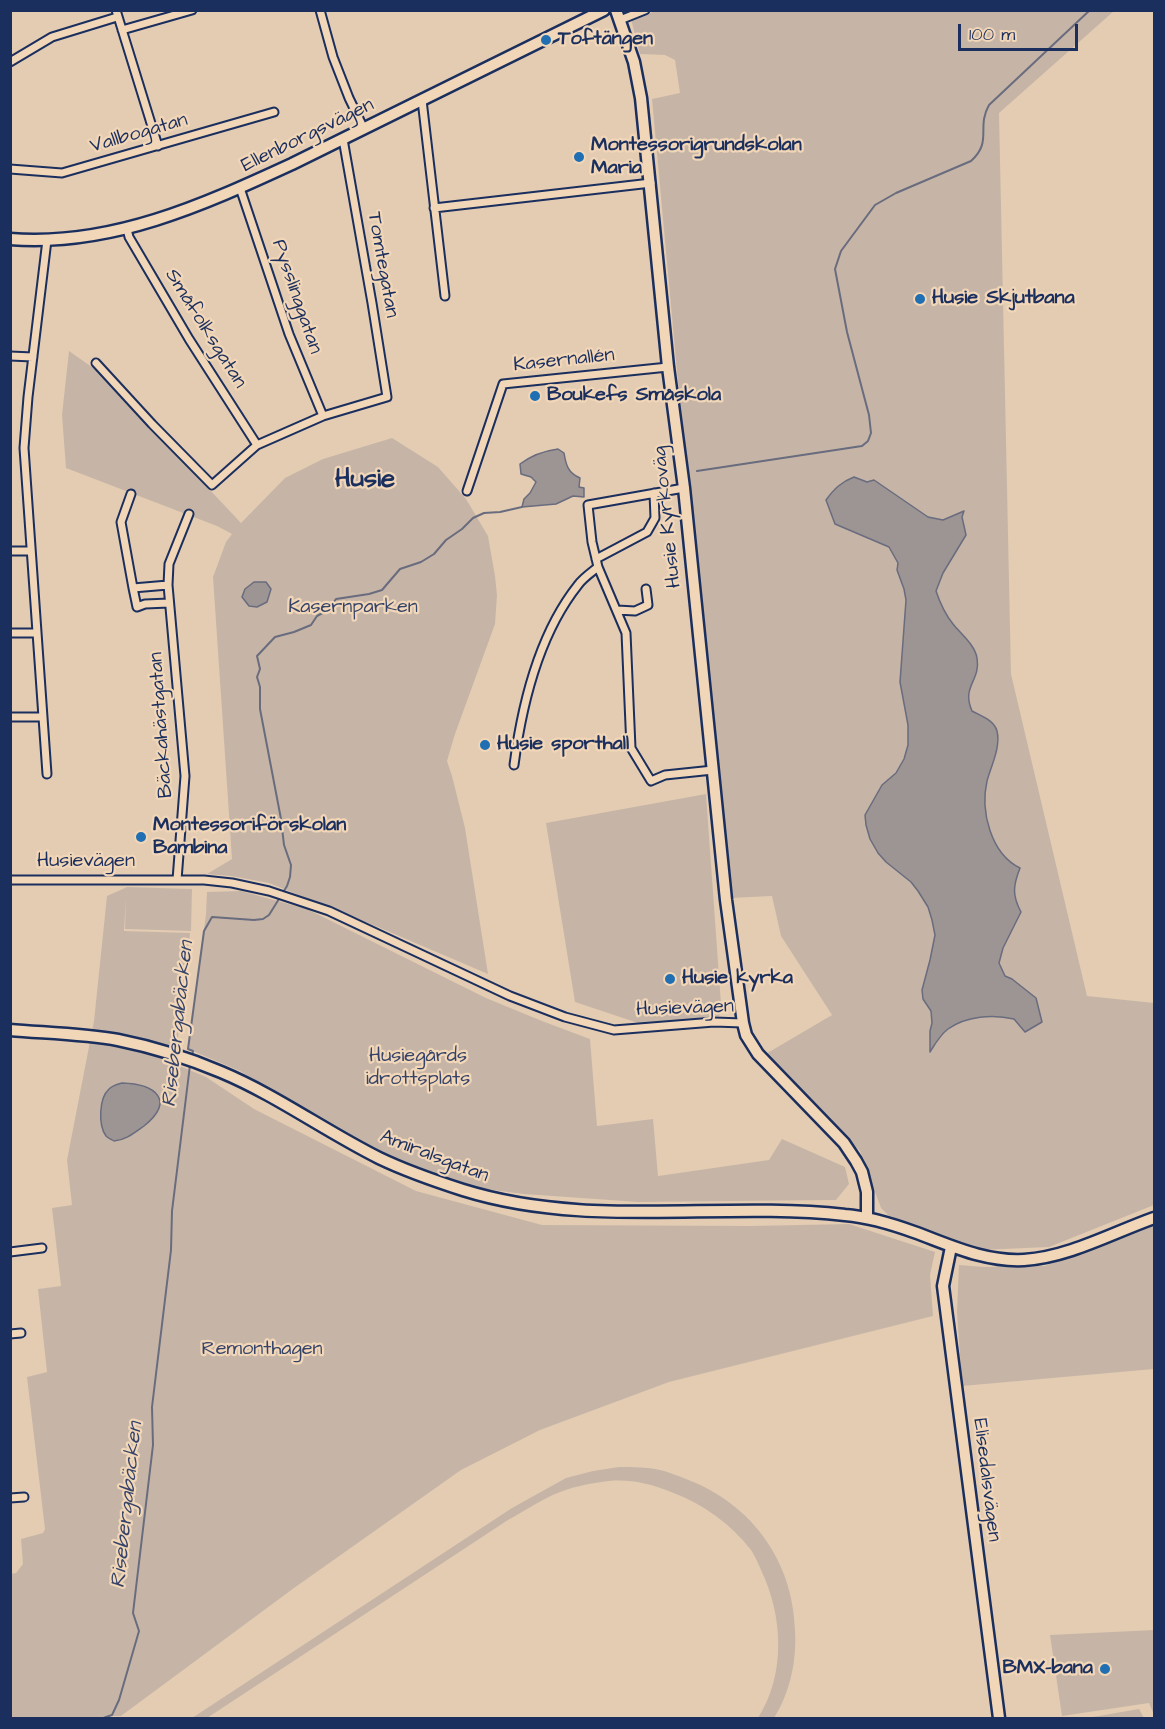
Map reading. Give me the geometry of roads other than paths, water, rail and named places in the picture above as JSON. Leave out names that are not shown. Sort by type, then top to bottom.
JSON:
[{"type":"street","points":[[122,30],[192,10]]},
{"type":"street","points":[[320,10],[339,73],[364,129]]},
{"type":"street","name":"Ellenborgsvägen","points":[[10,239],[47,240],[85,237],[127,229],[182,212],[343,140],[604,10]]},
{"type":"street","points":[[618,15],[645,10]]},
{"type":"street","points":[[10,62],[52,37],[117,14],[158,146]]},
{"type":"street","name":"Husie Kyrkoväg","points":[[618,15],[639,82],[668,367],[684,488],[726,900],[742,1023]]},
{"type":"street","points":[[422,100],[446,296]]},
{"type":"street","name":"Vallbogatan","points":[[10,169],[62,172],[274,112]]},
{"type":"street","name":"Tomtegatan","points":[[323,416],[387,397],[343,140]]},
{"type":"street","points":[[434,208],[651,183]]},
{"type":"street","name":"Pysslinggatan","points":[[240,188],[290,334],[323,416]]},
{"type":"street","name":"Småfolksgatan","points":[[127,229],[129,237],[189,339],[257,445]]},
{"type":"street","points":[[47,240],[24,448],[47,774]]},
{"type":"street","points":[[10,356],[33,357]]},
{"type":"street","points":[[96,363],[212,485],[257,445],[323,416]]},
{"type":"street","name":"Kasernallén","points":[[467,491],[503,384],[668,367]]},
{"type":"street","points":[[684,488],[588,505],[597,563],[626,633],[631,747],[651,781],[665,775],[713,770]]},
{"type":"street","points":[[514,765],[518,736],[540,653],[560,613],[579,584],[597,563],[647,531],[655,519],[654,493]]},
{"type":"street","points":[[131,494],[121,522],[136,607],[145,604],[169,603]]},
{"type":"street","name":"Bäckahästgatan","points":[[177,880],[185,776],[168,585],[169,564],[189,514]]},
{"type":"street","points":[[10,551],[31,551]]},
{"type":"street","points":[[133,588],[168,585]]},
{"type":"street","points":[[617,610],[635,611],[648,605],[646,589]]},
{"type":"street","points":[[10,633],[37,633]]},
{"type":"street","points":[[10,717],[44,717]]},
{"type":"street","name":"Husievägen","points":[[10,880],[204,880],[232,883],[294,898],[329,911],[490,987],[565,1017],[614,1030],[714,1022],[742,1023],[746,1035],[758,1054],[844,1143],[856,1161],[862,1172],[867,1192],[867,1218]]},
{"type":"street","name":"Amiralsgatan","points":[[10,1030],[116,1040],[201,1064],[242,1082],[379,1158],[465,1191],[498,1199],[531,1206],[604,1213],[790,1212],[867,1218]]},
{"type":"street","points":[[867,1218],[888,1223],[973,1254],[1002,1259],[1035,1259],[1070,1251],[1155,1218]]},
{"type":"street","name":"Elisedalsvägen","points":[[951,1247],[943,1286],[999,1719]]},
{"type":"street","points":[[10,1252],[42,1248]]},
{"type":"street","points":[[10,1335],[21,1333]]},
{"type":"street","points":[[10,1498],[24,1497]]},
{"type":"waterway","name":"Risebergabäcken","points":[[697,471],[862,446],[868,441],[871,433],[869,415],[847,332],[835,269],[841,251],[875,205],[896,193],[971,161],[978,154],[983,141],[985,113],[989,105],[1090,10]]},
{"type":"waterway","name":"Risebergabäcken","points":[[192,1056],[193,1051],[188,1049],[204,931],[212,917],[263,919],[269,915],[290,877],[291,865],[284,845],[260,709],[260,687],[257,677],[260,669],[257,656],[275,637],[311,625],[317,616],[328,610],[336,599],[382,590],[400,569],[421,562],[434,554],[446,540],[473,518],[484,513],[522,507]]},
{"type":"waterway","name":"Risebergabäcken","points":[[103,1718],[112,1715],[119,1700],[139,1631],[133,1613],[153,1445],[152,1407],[171,1250],[172,1211],[190,1065]]},
{"type":"place","name":"Toftängen","points":[[546,40]]},
{"type":"place","name":"Montessorigrundskolan Maria","points":[[579,157]]},
{"type":"place","name":"Husie Skjutbana","points":[[920,299]]},
{"type":"place","name":"Boukefs Småskola","points":[[535,396]]},
{"type":"place","name":"Husie sporthall","points":[[485,745]]},
{"type":"place","name":"Montessoriförskolan Bambina","points":[[141,837]]},
{"type":"place","name":"Husie kyrka","points":[[670,979]]},
{"type":"place","name":"BMX-bana","points":[[1105,1669]]},
{"type":"district","name":"Husie","points":[[365,481]]},
{"type":"park label","name":"Kasernparken","points":[[353,608]]},
{"type":"park label","name":"Husiegårds idrottsplats","points":[[418,1068]]},
{"type":"park label","name":"Remonthagen","points":[[262,1350]]}]
